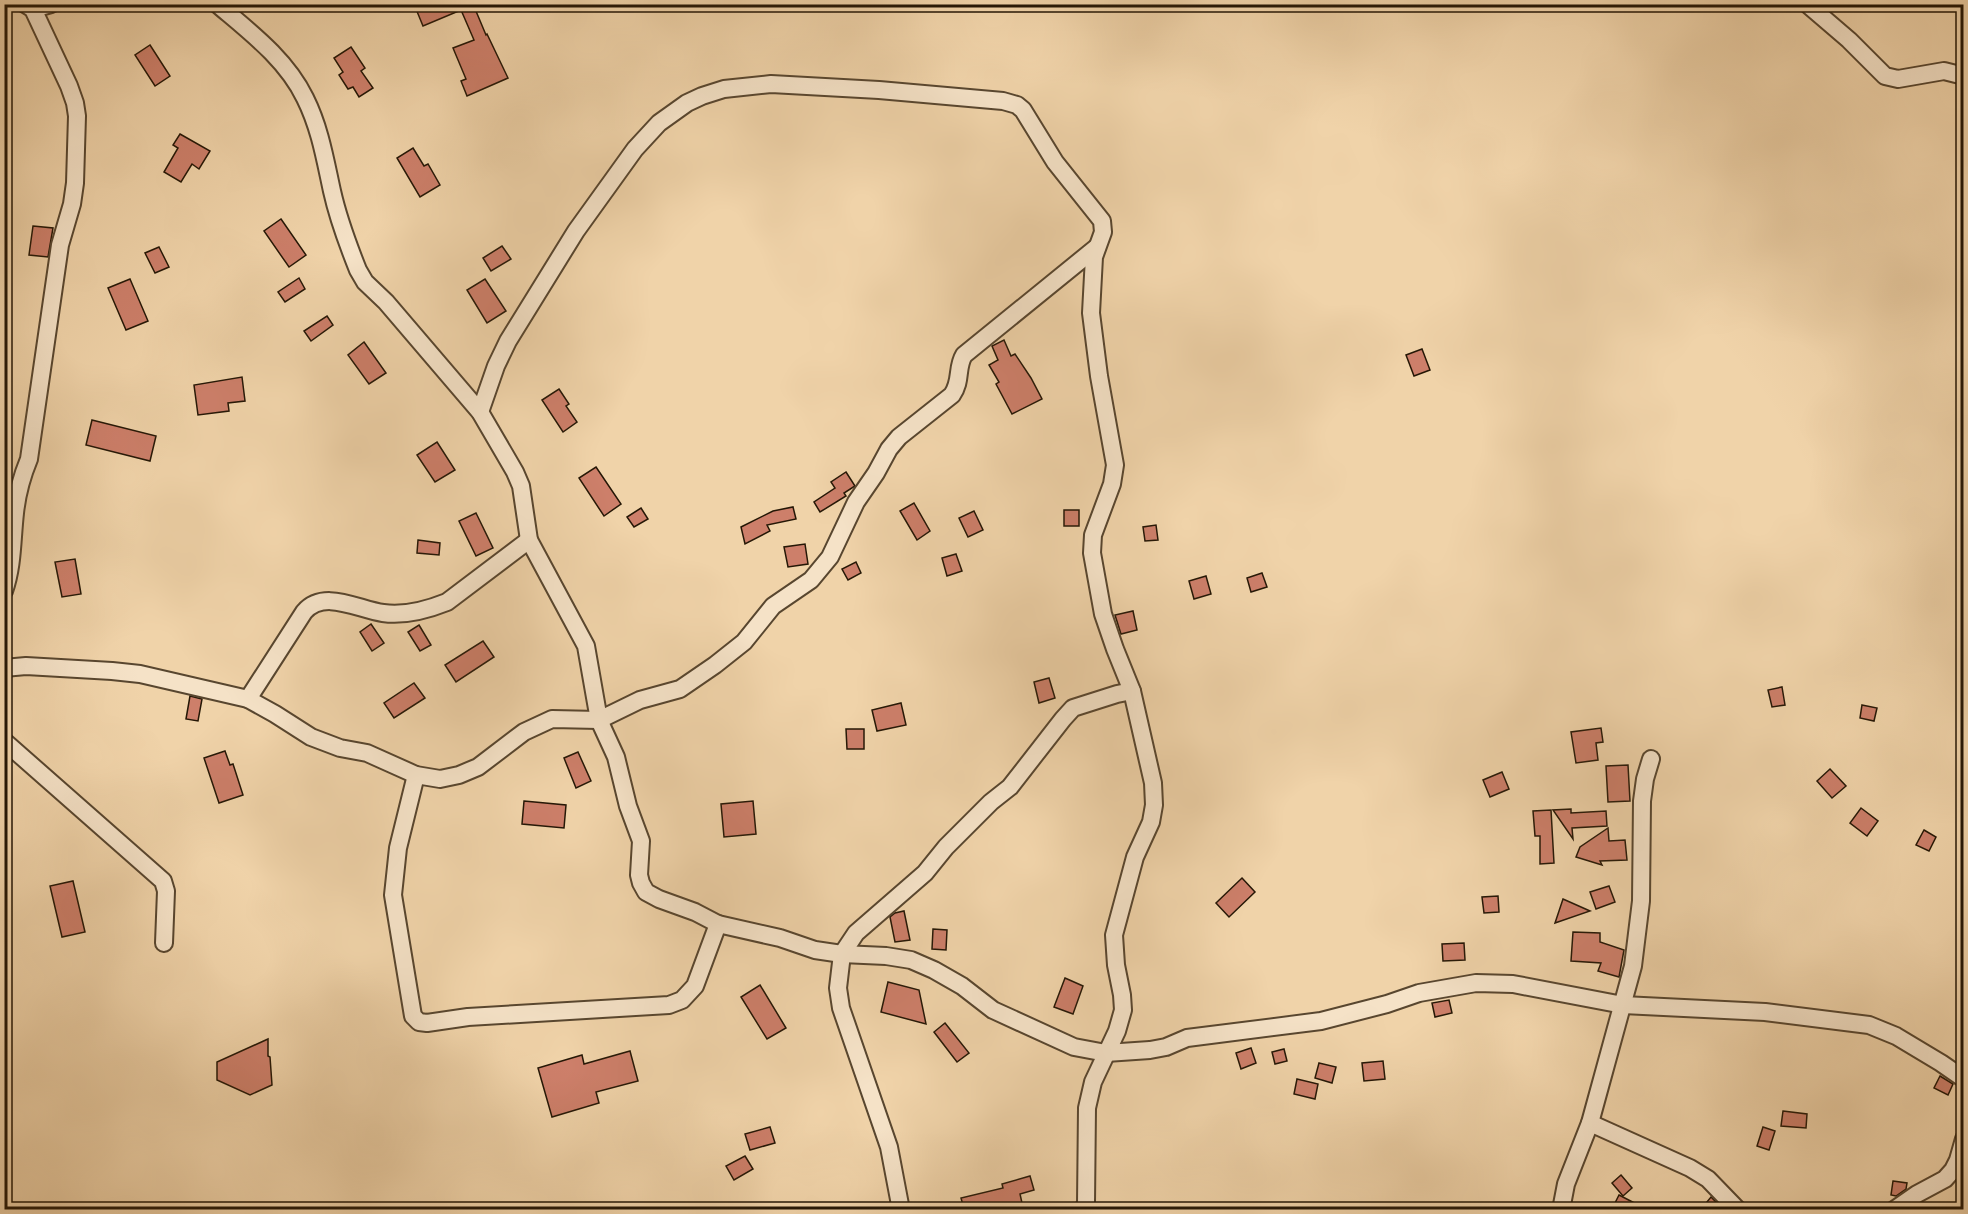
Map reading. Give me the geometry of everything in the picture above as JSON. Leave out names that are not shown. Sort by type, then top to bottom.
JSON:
[{"type":"street","points":[[4,591],[10,564],[15,510],[23,474],[29,459],[60,246],[72,204],[75,183],[77,116],[75,103],[69,86],[29,7],[51,4]]},
{"type":"street","points":[[217,4],[262,42],[285,67],[305,97],[325,152],[332,193],[358,270],[365,282],[386,302],[480,412],[515,472],[521,486],[529,540],[586,646],[599,720],[616,757],[628,806],[641,841],[639,874],[641,883],[646,891],[659,899],[695,912],[718,924],[780,938],[815,950],[911,960],[962,986],[993,1010],[1074,1047],[1107,1053],[1150,1050],[1166,1047],[1187,1038],[1321,1021],[1388,1004],[1419,993],[1476,982],[1513,984],[1623,1005],[1765,1012],[1869,1025],[1896,1036],[1964,1079]]},
{"type":"street","points":[[1807,4],[1849,40],[1885,76],[1898,79],[1944,71],[1964,76]]},
{"type":"street","points":[[480,412],[496,366],[508,341],[576,231],[635,148],[658,123],[676,110],[702,96],[724,88],[771,84],[879,90],[1003,101],[1017,105],[1023,110],[1055,162],[1102,221],[1103,232],[1094,257],[1091,313],[1099,376],[1115,465],[1112,484],[1093,535],[1092,553],[1103,614],[1132,691],[1153,783],[1154,805],[1150,822],[1135,857],[1114,935],[1123,1010],[1117,1031],[1093,1082],[1087,1108],[1086,1203],[1083,1209]]},
{"type":"street","points":[[4,668],[26,666],[141,674],[248,699],[311,737],[340,748],[367,753],[416,775],[440,778],[459,776],[478,767],[524,732],[552,720],[599,720],[640,700],[680,689],[744,642],[773,606],[811,580],[830,557],[856,502],[876,473],[888,449],[899,437],[952,395],[960,378],[960,362],[964,355],[1097,247]]},
{"type":"street","points":[[248,699],[303,612],[310,605],[327,600],[384,613],[403,613],[433,607],[447,602],[529,540]]},
{"type":"street","points":[[901,1209],[889,1147],[841,1008],[838,988],[842,954],[856,933],[925,873],[946,847],[991,802],[1010,787],[1073,708],[1132,691]]},
{"type":"street","points":[[4,741],[163,881],[166,891],[164,943]]},
{"type":"street","points":[[1561,1209],[1566,1184],[1590,1123],[1630,980],[1641,901],[1642,801],[1651,759]]},
{"type":"street","points":[[416,775],[398,848],[393,895],[412,1016],[419,1022],[669,1005],[682,1000],[695,986],[718,924]]},
{"type":"street","points":[[1590,1123],[1690,1168],[1708,1179],[1738,1209]]},
{"type":"street","points":[[1894,1209],[1917,1194],[1958,1174],[1958,1160],[1964,1139]]},
{"type":"building","points":[[428,4],[473,4],[508,78],[467,96],[461,81],[466,79],[453,48],[474,40],[461,10],[423,26],[416,9]]},
{"type":"building","points":[[150,45],[170,76],[155,86],[135,55]]},
{"type":"building","points":[[351,47],[365,68],[361,71],[373,88],[359,97],[353,87],[348,89],[339,75],[343,72],[334,58]]},
{"type":"building","points":[[180,134],[210,151],[199,169],[192,164],[181,182],[164,172],[178,148],[173,145]]},
{"type":"building","points":[[413,148],[424,166],[428,164],[440,185],[420,197],[397,158]]},
{"type":"building","points":[[281,219],[306,255],[289,267],[264,231]]},
{"type":"building","points":[[33,226],[53,228],[48,257],[29,255]]},
{"type":"building","points":[[502,246],[511,259],[491,271],[483,258]]},
{"type":"building","points":[[159,247],[169,267],[155,273],[145,253]]},
{"type":"building","points":[[299,278],[305,289],[285,302],[278,292]]},
{"type":"building","points":[[130,279],[148,321],[126,330],[108,288]]},
{"type":"building","points":[[485,279],[506,311],[487,323],[467,290]]},
{"type":"building","points":[[327,316],[333,325],[311,341],[304,331]]},
{"type":"building","points":[[1004,340],[1011,356],[1015,354],[1042,399],[1012,414],[996,384],[999,382],[989,365],[998,360],[992,346]]},
{"type":"building","points":[[364,342],[386,373],[369,384],[348,355]]},
{"type":"building","points":[[1422,349],[1430,370],[1414,376],[1406,355]]},
{"type":"building","points":[[242,377],[245,401],[228,403],[229,411],[198,415],[194,385]]},
{"type":"building","points":[[559,389],[569,404],[566,406],[577,422],[563,432],[542,400]]},
{"type":"building","points":[[92,420],[156,436],[150,461],[86,445]]},
{"type":"building","points":[[437,442],[455,470],[435,482],[417,455]]},
{"type":"building","points":[[596,467],[621,504],[604,516],[579,478]]},
{"type":"building","points":[[846,472],[855,486],[844,493],[846,496],[820,512],[814,502],[835,488],[831,482]]},
{"type":"building","points":[[914,503],[930,531],[917,540],[900,511]]},
{"type":"building","points":[[793,507],[796,519],[767,525],[770,531],[745,544],[741,527],[773,511]]},
{"type":"building","points":[[641,508],[648,519],[634,527],[627,517]]},
{"type":"building","points":[[1064,510],[1079,510],[1079,526],[1064,526]]},
{"type":"building","points":[[974,511],[983,530],[968,537],[959,518]]},
{"type":"building","points":[[476,513],[493,548],[476,556],[459,521]]},
{"type":"building","points":[[1156,525],[1158,540],[1145,541],[1143,527]]},
{"type":"building","points":[[418,540],[440,543],[439,555],[417,553]]},
{"type":"building","points":[[805,544],[808,564],[788,567],[784,547]]},
{"type":"building","points":[[956,554],[962,571],[947,576],[942,558]]},
{"type":"building","points":[[75,559],[81,594],[62,597],[55,562]]},
{"type":"building","points":[[856,562],[861,573],[848,580],[842,569]]},
{"type":"building","points":[[1262,573],[1267,587],[1251,592],[1247,578]]},
{"type":"building","points":[[1206,576],[1211,594],[1194,599],[1189,581]]},
{"type":"building","points":[[1133,611],[1137,630],[1121,634],[1115,615]]},
{"type":"building","points":[[371,624],[384,643],[372,651],[360,632]]},
{"type":"building","points":[[419,625],[431,645],[420,651],[408,632]]},
{"type":"building","points":[[483,641],[494,657],[456,682],[445,665]]},
{"type":"building","points":[[1049,678],[1055,698],[1039,703],[1034,682]]},
{"type":"building","points":[[414,683],[425,698],[394,718],[384,703]]},
{"type":"building","points":[[1782,687],[1785,705],[1772,707],[1768,690]]},
{"type":"building","points":[[190,696],[202,699],[198,721],[186,719]]},
{"type":"building","points":[[901,703],[906,725],[877,731],[872,710]]},
{"type":"building","points":[[1862,705],[1877,708],[1874,721],[1860,718]]},
{"type":"building","points":[[1601,728],[1603,742],[1596,743],[1598,760],[1576,763],[1571,732]]},
{"type":"building","points":[[846,729],[864,729],[864,749],[847,749]]},
{"type":"building","points":[[225,751],[230,765],[233,764],[243,795],[219,803],[204,758]]},
{"type":"building","points":[[578,752],[591,781],[576,788],[564,758]]},
{"type":"building","points":[[1628,765],[1630,801],[1608,802],[1606,766]]},
{"type":"building","points":[[1830,769],[1846,786],[1832,798],[1817,781]]},
{"type":"building","points":[[1502,772],[1509,789],[1490,797],[1483,780]]},
{"type":"building","points":[[524,801],[566,805],[564,828],[522,824]]},
{"type":"building","points":[[753,801],[756,834],[724,837],[721,804]]},
{"type":"building","points":[[1861,808],[1878,821],[1867,836],[1850,823]]},
{"type":"building","points":[[1571,809],[1571,813],[1606,811],[1607,826],[1572,828],[1573,839],[1553,810]]},
{"type":"building","points":[[1551,810],[1554,863],[1540,864],[1540,836],[1535,836],[1533,811]]},
{"type":"building","points":[[1608,828],[1609,841],[1625,840],[1627,860],[1600,861],[1602,865],[1576,857],[1580,847]]},
{"type":"building","points":[[1924,830],[1936,837],[1929,851],[1916,845]]},
{"type":"building","points":[[1242,878],[1255,892],[1229,917],[1216,903]]},
{"type":"building","points":[[73,881],[85,932],[62,937],[50,886]]},
{"type":"building","points":[[1609,886],[1615,902],[1596,909],[1590,892]]},
{"type":"building","points":[[1498,896],[1499,912],[1484,913],[1482,897]]},
{"type":"building","points":[[1563,899],[1590,911],[1555,923]]},
{"type":"building","points":[[904,911],[910,940],[895,942],[890,917]]},
{"type":"building","points":[[933,929],[947,930],[946,950],[932,949]]},
{"type":"building","points":[[1573,932],[1600,933],[1600,942],[1624,950],[1619,977],[1598,971],[1601,963],[1571,961]]},
{"type":"building","points":[[1464,943],[1465,960],[1443,961],[1442,944]]},
{"type":"building","points":[[1065,978],[1083,986],[1073,1014],[1054,1007]]},
{"type":"building","points":[[888,982],[919,990],[926,1024],[881,1012]]},
{"type":"building","points":[[760,985],[786,1028],[767,1039],[741,997]]},
{"type":"building","points":[[1449,1000],[1452,1013],[1435,1017],[1432,1003]]},
{"type":"building","points":[[945,1023],[969,1053],[957,1062],[934,1032]]},
{"type":"building","points":[[268,1039],[272,1085],[250,1095],[217,1080],[217,1062]]},
{"type":"building","points":[[1251,1048],[1256,1063],[1241,1069],[1236,1053]]},
{"type":"building","points":[[1284,1049],[1287,1061],[1275,1064],[1272,1052]]},
{"type":"building","points":[[630,1051],[638,1081],[596,1092],[599,1103],[552,1117],[538,1068],[582,1055],[584,1064]]},
{"type":"building","points":[[1383,1061],[1385,1079],[1364,1081],[1362,1063]]},
{"type":"building","points":[[1319,1063],[1336,1067],[1332,1083],[1315,1078]]},
{"type":"building","points":[[1940,1076],[1953,1084],[1948,1095],[1934,1088]]},
{"type":"building","points":[[1297,1079],[1318,1084],[1315,1099],[1294,1094]]},
{"type":"building","points":[[1783,1111],[1807,1114],[1806,1128],[1781,1126]]},
{"type":"building","points":[[770,1127],[775,1143],[750,1150],[745,1134]]},
{"type":"building","points":[[1763,1127],[1775,1131],[1769,1150],[1757,1146]]},
{"type":"building","points":[[745,1156],[753,1169],[734,1180],[726,1166]]},
{"type":"building","points":[[1621,1175],[1632,1188],[1623,1196],[1612,1183]]},
{"type":"building","points":[[1030,1176],[1034,1190],[1020,1194],[1022,1203],[996,1209],[964,1209],[961,1198],[1003,1188],[1002,1184]]},
{"type":"building","points":[[1893,1181],[1907,1183],[1906,1189],[1896,1196],[1891,1195]]},
{"type":"building","points":[[1619,1195],[1646,1209],[1612,1209]]},
{"type":"building","points":[[1711,1197],[1721,1207],[1719,1209],[1714,1209],[1706,1203]]}]
